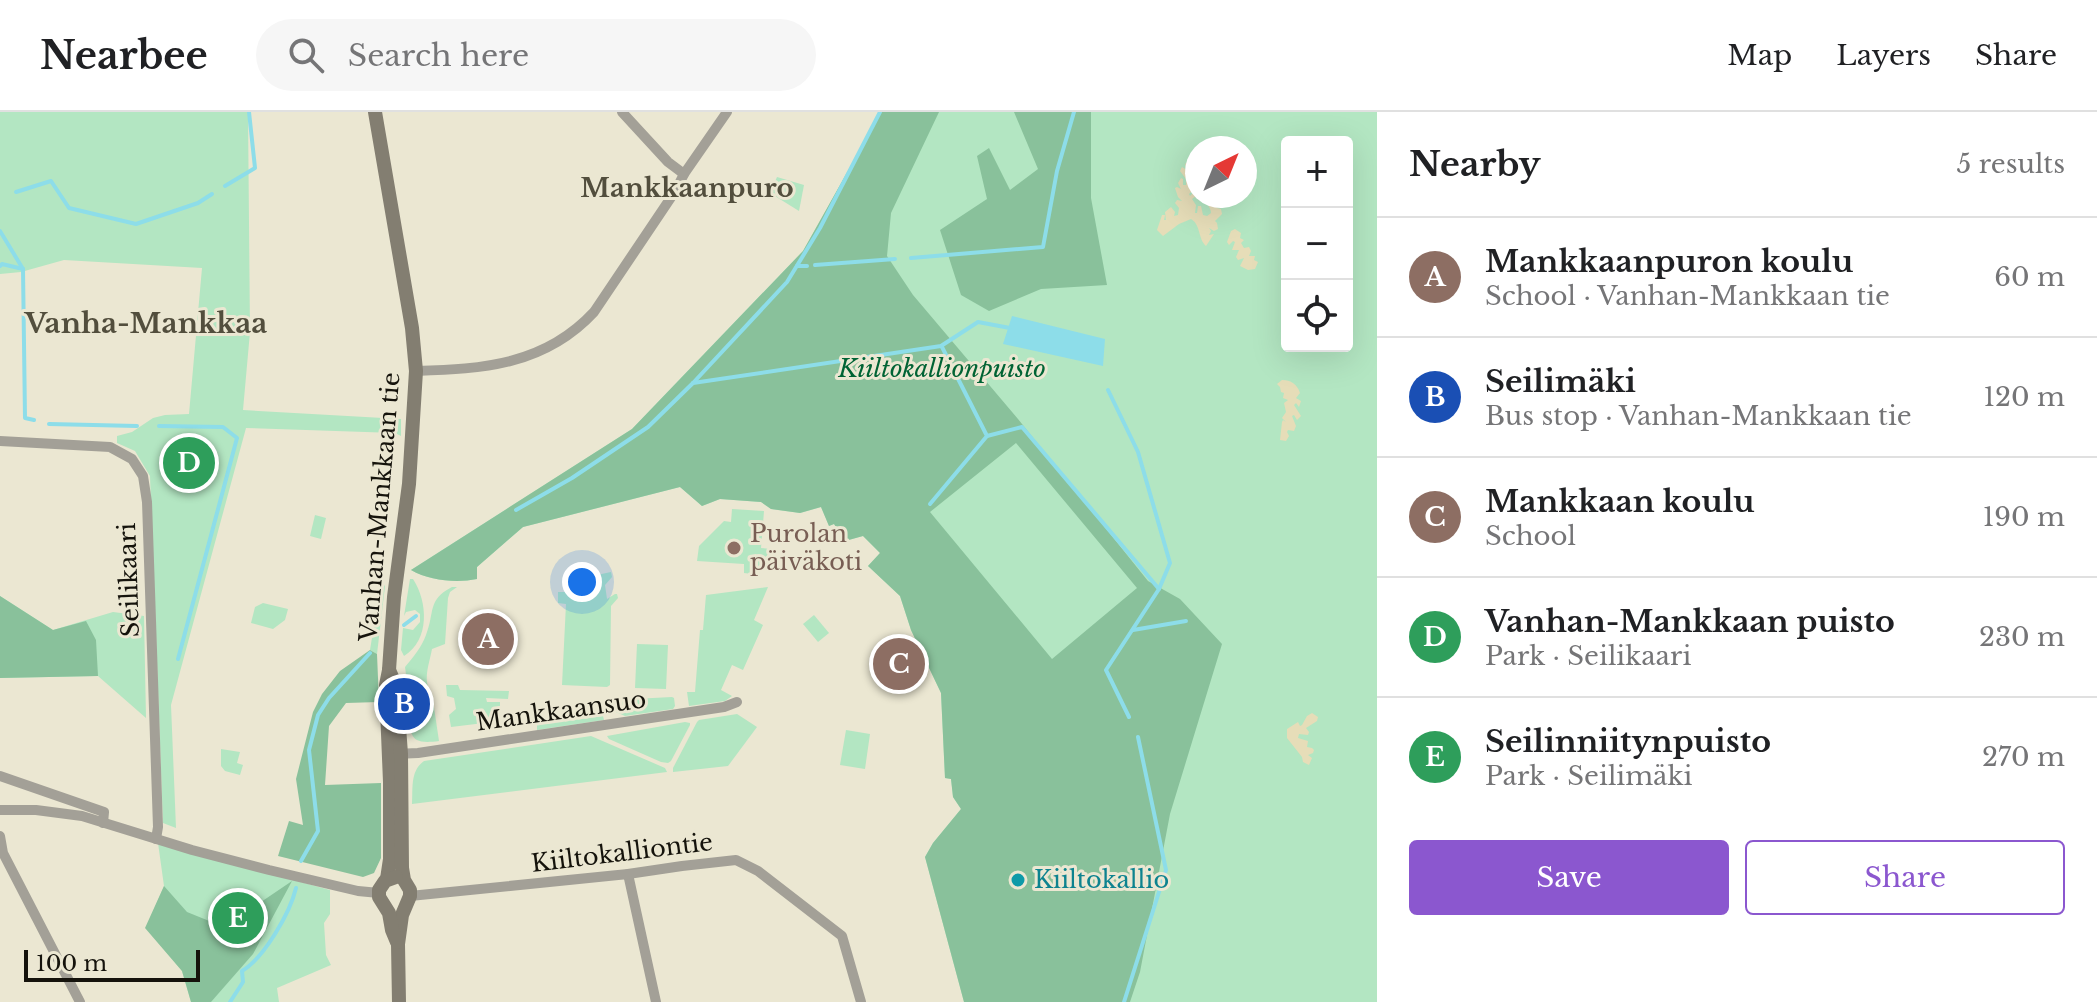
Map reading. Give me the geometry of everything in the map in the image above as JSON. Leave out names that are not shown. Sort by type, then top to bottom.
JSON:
[{"type":"main road","name":"Vanhan-Mankkaan tie","points":[[375,112],[412,328],[416,371],[409,484],[386,685],[395,754],[401,859],[404,880],[408,885],[398,944],[399,1002]]},
{"type":"main road","name":"Vanhan-Mankkaan tie","points":[[395,754],[390,859],[384,892],[398,944]]},
{"type":"main road","points":[[404,880],[396,877],[384,892],[398,908],[407,900]]},
{"type":"street","points":[[622,112],[668,162],[684,174]]},
{"type":"street","points":[[416,371],[487,367],[537,354],[571,333],[594,312],[727,112]]},
{"type":"street","name":"Seilikaari","points":[[0,441],[110,447],[132,459],[143,476],[147,502],[156,839]]},
{"type":"street","name":"Mankkaansuo","points":[[395,754],[724,707],[737,702]]},
{"type":"street","points":[[0,776],[104,812],[103,823]]},
{"type":"street","points":[[0,810],[36,810],[82,816],[192,850],[340,888],[384,892]]},
{"type":"street","points":[[0,836],[3,853],[80,1002]]},
{"type":"street","name":"Kiiltokalliontie","points":[[407,900],[736,860],[758,871],[842,936],[861,1002]]},
{"type":"street","points":[[628,874],[656,1002]]},
{"type":"green space","points":[[0,112],[248,112],[250,332],[243,410],[401,419],[401,436],[395,433],[246,428],[171,705],[176,828],[163,823],[150,476],[135,451],[117,443],[117,436],[132,432],[153,418],[189,414],[202,268],[64,260],[21,272],[0,274]]},
{"type":"green space","name":"Kiiltokallionpuisto","points":[[881,112],[1377,112],[1377,1002],[964,1002],[925,857],[961,809],[953,797],[951,779],[945,778],[941,693],[911,630],[900,596],[868,566],[880,553],[863,536],[845,541],[834,524],[829,526],[821,507],[800,513],[771,509],[761,502],[720,499],[702,506],[680,487],[523,527],[477,567],[477,579],[444,580],[411,570],[632,429],[803,251]]},
{"type":"green space","name":"Kiiltokallionpuisto","points":[[881,112],[939,112],[891,213],[887,256],[913,295],[1018,419],[1148,581],[1180,599],[1222,644],[1170,814],[1140,972],[1130,1002],[964,1002],[925,857],[961,809],[953,797],[951,779],[945,778],[941,693],[911,630],[900,596],[868,566],[880,553],[863,536],[845,541],[834,524],[829,526],[821,507],[800,513],[771,509],[761,502],[720,499],[702,506],[680,487],[523,527],[477,567],[477,579],[444,580],[411,570],[632,429],[803,251]],"holes":[[[1016,443],[1137,588],[1052,659],[930,512]]]},
{"type":"green space","points":[[1014,112],[1091,112],[1091,198],[1107,285],[1041,289],[989,311],[961,295],[940,230],[987,199],[977,156],[989,148],[1010,190],[1038,169]]},
{"type":"green space","points":[[777,177],[804,185],[799,211],[770,193]]},
{"type":"green space","name":"Purolan päiväkoti","points":[[732,509],[764,511],[761,548],[770,549],[759,575],[744,573],[744,564],[697,561],[699,546],[724,521],[731,522]]},
{"type":"green space","points":[[315,515],[326,518],[321,539],[310,536]]},
{"type":"green space","points":[[611,572],[612,577],[605,585],[607,599],[615,594],[618,598],[611,606],[610,685],[562,685],[566,604],[558,603],[558,592],[569,592],[580,583],[578,579]]},
{"type":"green space","points":[[410,579],[413,579],[422,598],[424,620],[418,640],[404,656],[401,650],[403,628],[413,630],[420,622],[420,614],[415,610],[406,612],[404,616]]},
{"type":"green space","points":[[381,582],[385,586],[377,654],[370,650]]},
{"type":"green space","points":[[452,587],[457,587],[448,598],[445,644],[432,649],[427,673],[439,741],[417,740],[410,726],[412,703],[405,667],[424,640],[435,602]]},
{"type":"green space","points":[[768,587],[754,620],[763,625],[743,670],[732,665],[721,690],[732,696],[725,701],[689,706],[687,692],[695,692],[706,595]]},
{"type":"green space","points":[[0,596],[53,630],[113,612],[144,616],[146,718],[98,676],[0,678]]},
{"type":"green space","points":[[0,596],[53,630],[86,621],[96,640],[98,676],[0,678]]},
{"type":"green space","points":[[263,603],[288,609],[285,620],[273,629],[251,623],[255,607]]},
{"type":"green space","points":[[814,615],[829,633],[818,642],[803,624]]},
{"type":"green space","points":[[637,644],[668,645],[666,689],[635,688]]},
{"type":"green space","points":[[370,650],[377,654],[379,702],[346,703],[329,726],[325,785],[381,783],[381,858],[374,873],[363,877],[278,856],[289,821],[303,825],[296,779],[313,712],[340,671]]},
{"type":"green space","points":[[446,685],[458,685],[460,690],[509,691],[508,699],[486,698],[487,702],[500,702],[500,717],[486,717],[484,723],[451,727],[449,715],[456,709],[454,698],[447,696]]},
{"type":"green space","points":[[672,697],[673,709],[625,716],[616,712],[614,700]]},
{"type":"green space","points":[[737,714],[757,727],[728,766],[673,772],[699,720]]},
{"type":"green space","points":[[603,716],[604,720],[537,730],[537,725]]},
{"type":"green space","points":[[685,722],[690,725],[668,763],[607,736]]},
{"type":"green space","points":[[846,730],[870,734],[865,769],[840,765]]},
{"type":"green space","points":[[591,736],[665,768],[667,772],[412,804],[414,775],[424,761]]},
{"type":"green space","points":[[221,749],[240,752],[237,763],[243,765],[240,775],[225,771],[221,766]]},
{"type":"green space","points":[[158,843],[330,890],[330,914],[324,923],[326,955],[331,965],[277,988],[279,1002],[191,1002],[182,971],[146,928],[164,886]]},
{"type":"green space","points":[[292,881],[253,954],[211,1002],[191,1002],[182,971],[145,928],[164,886],[187,912],[224,927]]},
{"type":"sand","points":[[1181,178],[1185,208],[1196,208],[1197,213],[1198,208],[1201,208],[1203,215],[1207,216],[1211,213],[1210,208],[1221,209],[1222,214],[1215,221],[1218,229],[1214,231],[1209,228],[1209,235],[1214,234],[1206,246],[1191,219],[1163,236],[1157,230],[1162,215],[1166,220],[1165,212],[1171,207],[1174,216],[1178,215],[1179,208],[1175,203],[1182,201],[1175,188],[1181,189],[1178,183]]},
{"type":"sand","points":[[1235,229],[1241,233],[1244,248],[1249,247],[1249,256],[1255,256],[1254,260],[1258,262],[1255,269],[1240,266],[1244,258],[1238,260],[1239,250],[1232,250],[1235,242],[1229,245],[1227,242]]},
{"type":"sand","points":[[1282,380],[1295,385],[1300,393],[1296,398],[1301,401],[1299,407],[1296,403],[1294,405],[1301,416],[1297,420],[1292,416],[1296,426],[1294,431],[1288,430],[1286,441],[1280,440],[1282,422],[1286,422],[1282,418],[1286,412],[1284,403],[1288,400],[1283,398],[1284,393],[1277,384]]},
{"type":"sand","points":[[1312,713],[1318,717],[1317,721],[1306,728],[1308,735],[1299,734],[1298,738],[1308,741],[1307,747],[1314,750],[1308,755],[1312,758],[1309,765],[1303,762],[1287,738],[1287,729],[1298,722],[1302,725]]},
{"type":"water","points":[[1012,316],[1105,339],[1103,366],[1003,344]]},
{"type":"waterway","points":[[225,186],[255,168],[249,112]]},
{"type":"waterway","points":[[516,510],[572,478],[648,427],[787,282],[820,228],[880,112]]},
{"type":"waterway","points":[[911,258],[1043,247],[1057,171],[1074,112]]},
{"type":"waterway","points":[[16,192],[51,181],[69,208],[136,224],[198,203],[212,194]]},
{"type":"waterway","points":[[0,231],[23,269],[25,418],[34,420]]},
{"type":"waterway","points":[[815,265],[895,259]]},
{"type":"waterway","points":[[0,266],[23,269]]},
{"type":"waterway","points":[[797,266],[807,266]]},
{"type":"waterway","points":[[693,383],[941,346],[978,322],[1010,328]]},
{"type":"waterway","points":[[930,504],[987,436],[942,347]]},
{"type":"waterway","points":[[1108,390],[1138,452],[1170,563],[1159,589],[1106,670],[1129,717]]},
{"type":"waterway","points":[[49,424],[137,426]]},
{"type":"waterway","points":[[159,426],[223,427],[237,438],[178,659]]},
{"type":"waterway","points":[[987,436],[1022,427],[1159,589]]},
{"type":"waterway","points":[[404,625],[416,616]]},
{"type":"waterway","points":[[1133,630],[1186,621]]},
{"type":"waterway","points":[[301,861],[318,831],[309,750],[318,715],[329,698],[370,653]]},
{"type":"waterway","points":[[1124,1002],[1166,870],[1138,737]]},
{"type":"waterway","name":"Mankkaanpuro","points":[[230,1002],[243,982],[242,971],[259,956],[275,934],[296,888]]},
{"type":"place","name":"Vanhan-Mankkaan puisto","points":[[189,463]]},
{"type":"place","name":"Purolan päiväkoti","points":[[734,548]]},
{"type":"place","name":"Mankkaanpuron koulu","points":[[488,639]]},
{"type":"place","name":"Mankkaan koulu","points":[[899,664]]},
{"type":"place","name":"Seilimäki","points":[[404,704]]},
{"type":"place","name":"Kiiltokallio","points":[[1018,880]]},
{"type":"place","name":"Seilinniitynpuisto","points":[[238,918]]},
{"type":"district","name":"Mankkaanpuro","points":[[687,188]]},
{"type":"district","name":"Vanha-Mankkaa","points":[[146,323]]}]
